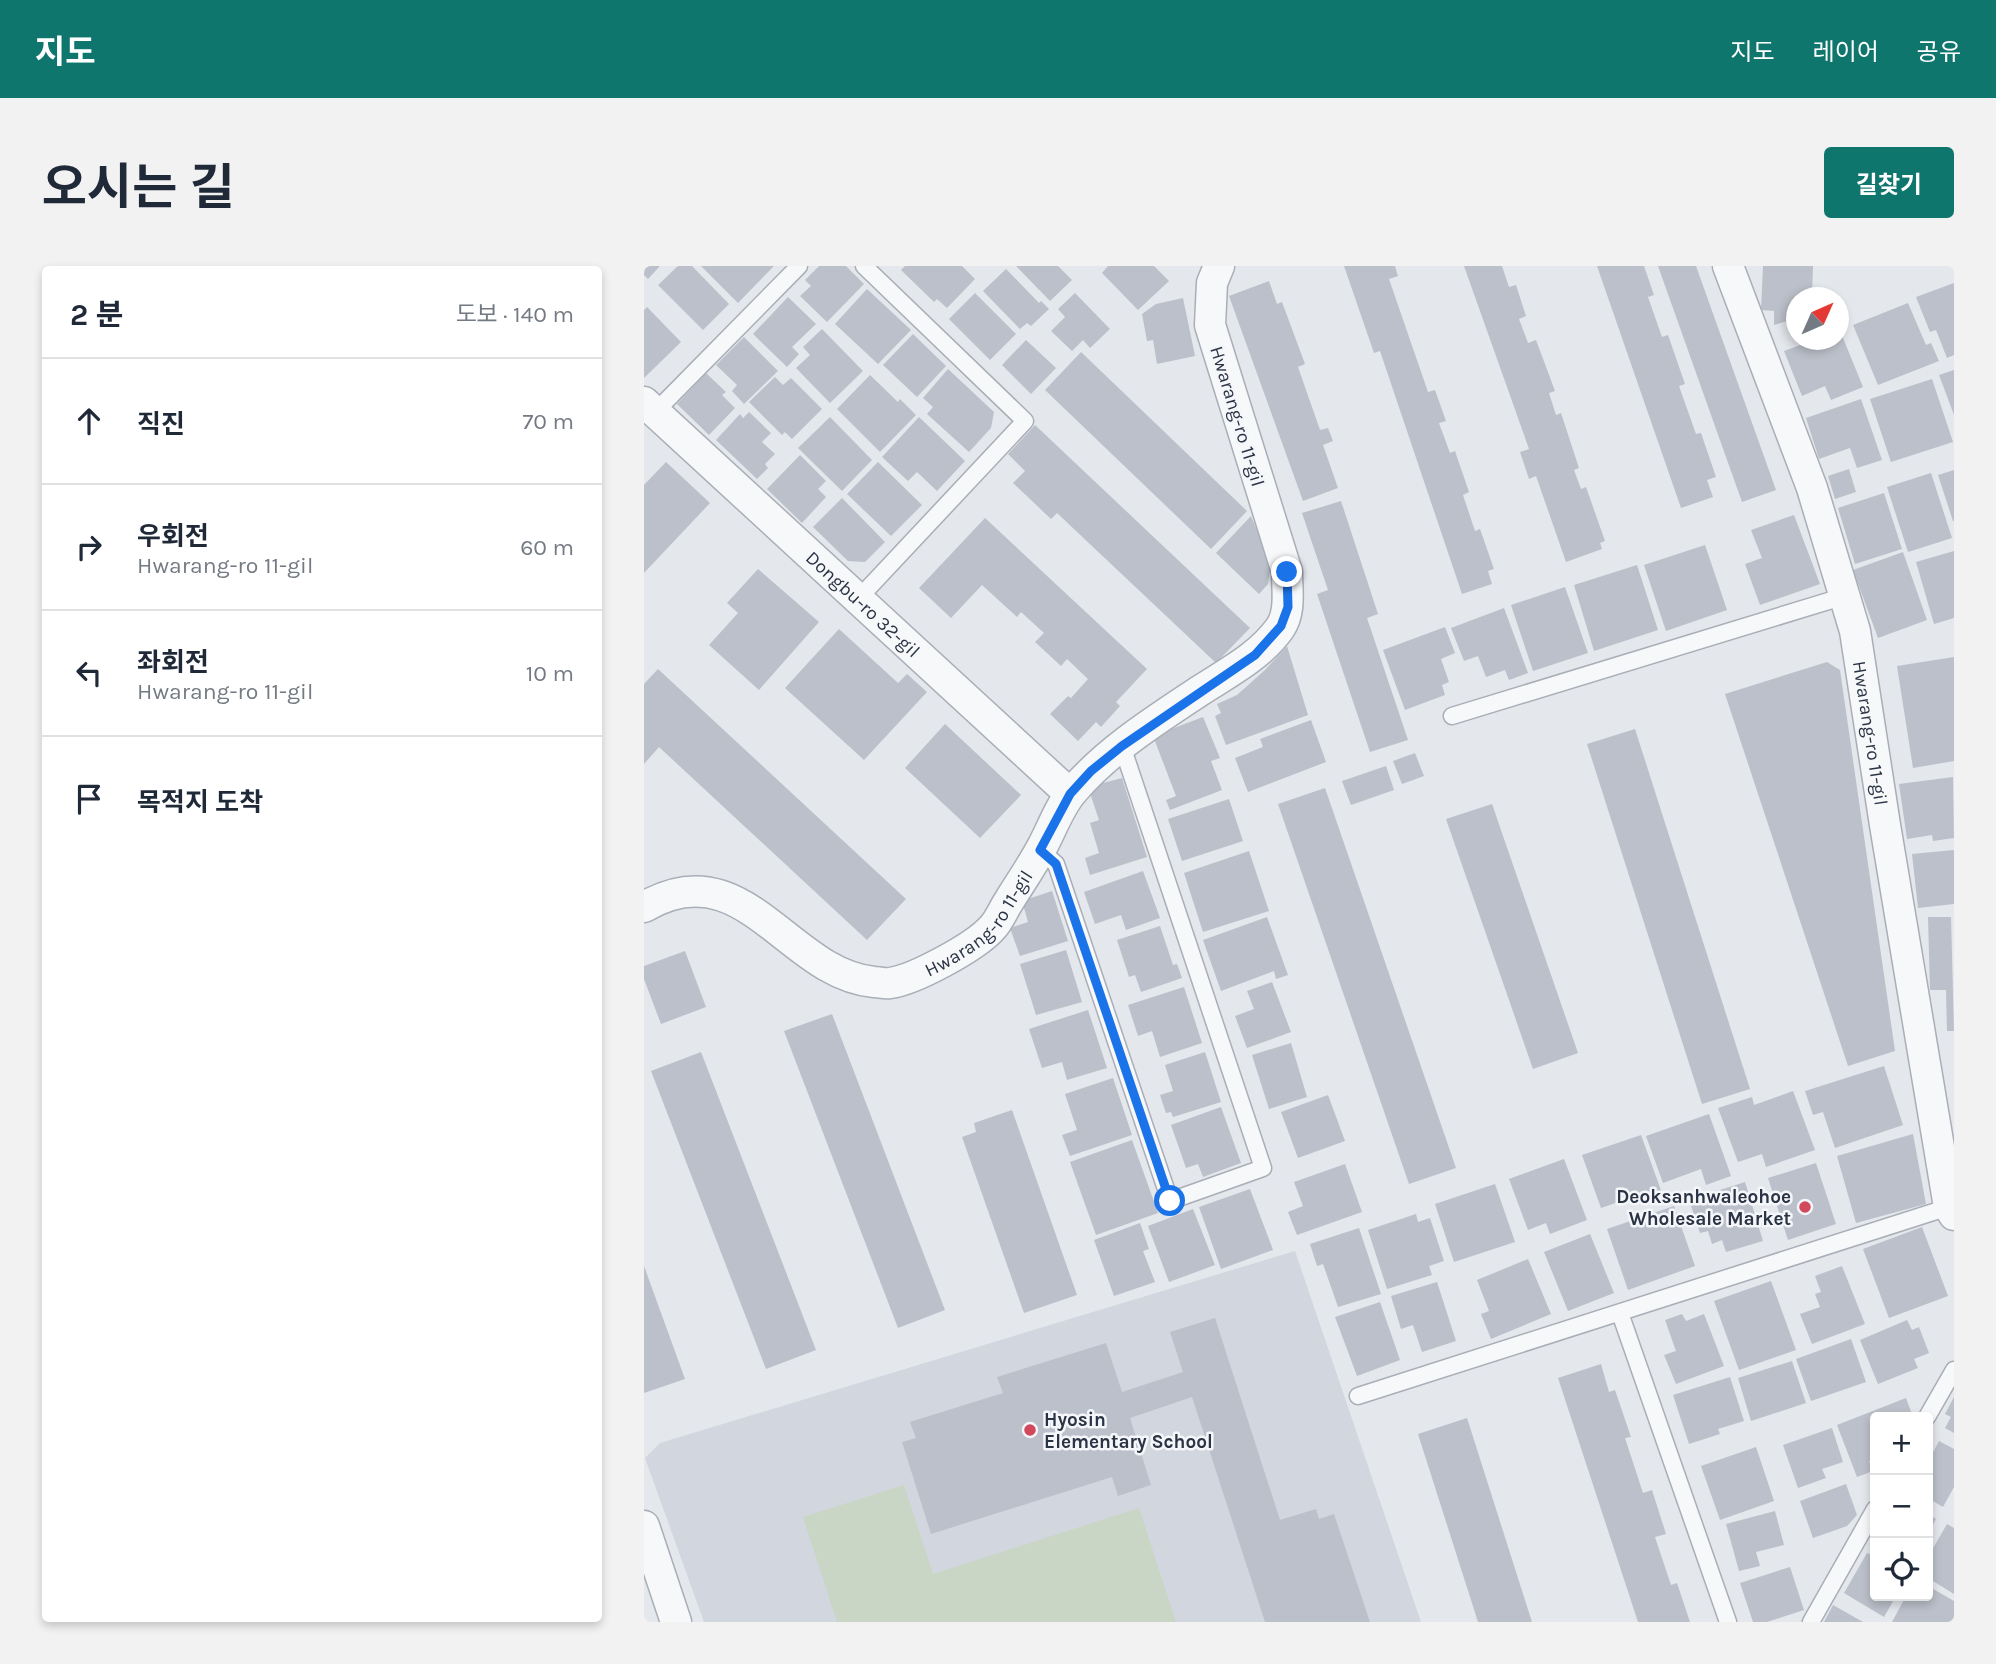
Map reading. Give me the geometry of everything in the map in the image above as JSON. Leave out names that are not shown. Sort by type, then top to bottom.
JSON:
[{"type":"street","name":"Hwarang-ro 11-gil","points":[[644,907],[679,891],[698,890],[730,899],[759,916],[828,967],[856,980],[890,983],[936,966],[992,928],[1040,850],[1070,794],[1091,771],[1122,746],[1255,655],[1281,626],[1288,607],[1287,572],[1210,325],[1212,283],[1219,266]]},
{"type":"street","name":"Hwarang-ro 11-gil","points":[[1728,266],[1812,488],[1855,631],[1885,825],[1952,1211]]},
{"type":"street","name":"Dongbu-ro 32-gil","points":[[648,412],[859,598],[1070,794]]},
{"type":"street","points":[[644,1526],[676,1622]]},
{"type":"lane","name":"Dongbu-ro 32-gil","points":[[648,412],[799,266]]},
{"type":"lane","points":[[859,598],[1026,421],[864,266]]},
{"type":"lane","points":[[1452,716],[1845,596]]},
{"type":"lane","points":[[1040,850],[1056,864],[1170,1201],[1263,1168],[1122,746]]},
{"type":"lane","points":[[1358,1396],[1952,1211]]},
{"type":"lane","points":[[1620,1313],[1728,1622]]},
{"type":"lane","points":[[1930,1412],[1954,1370]]},
{"type":"lane","points":[[1811,1622],[1870,1518]]},
{"type":"shaded area","name":"Hyosin Elementary School","points":[[1295,1251],[1421,1622],[704,1622],[645,1458],[660,1443]]},
{"type":"green space","points":[[904,1485],[933,1574],[1139,1508],[1176,1622],[837,1622],[803,1517]]},
{"type":"building","points":[[644,266],[660,266],[648,279],[644,275]]},
{"type":"building","points":[[678,266],[692,266],[729,304],[703,330],[658,285]]},
{"type":"building","points":[[701,266],[774,266],[738,303]]},
{"type":"building","points":[[819,266],[846,266],[864,284],[827,322],[800,296],[811,286],[805,280]]},
{"type":"building","points":[[905,266],[962,266],[975,279],[947,308],[937,299],[934,302],[901,270]]},
{"type":"building","points":[[1016,266],[1058,266],[1072,280],[1050,301]]},
{"type":"building","points":[[1108,266],[1154,266],[1169,281],[1138,310],[1102,273]]},
{"type":"building","points":[[1344,266],[1395,266],[1398,276],[1389,279],[1428,392],[1435,390],[1446,421],[1439,423],[1450,453],[1455,451],[1469,492],[1463,495],[1475,531],[1480,529],[1494,569],[1488,571],[1492,584],[1462,594],[1380,351],[1374,353]]},
{"type":"building","points":[[1464,266],[1502,266],[1509,287],[1516,285],[1526,316],[1519,319],[1528,343],[1536,340],[1555,391],[1549,393],[1556,415],[1561,413],[1579,468],[1574,470],[1581,489],[1586,487],[1605,541],[1600,543],[1602,549],[1566,562],[1536,476],[1529,479],[1520,452],[1529,449]]},
{"type":"building","points":[[1597,266],[1644,266],[1654,295],[1648,297],[1662,337],[1668,335],[1685,384],[1679,386],[1696,434],[1701,433],[1716,477],[1707,480],[1713,497],[1681,508]]},
{"type":"building","points":[[1658,266],[1696,266],[1776,490],[1742,502]]},
{"type":"building","points":[[1763,266],[1813,266],[1812,287],[1786,287],[1786,321],[1774,325],[1774,311],[1761,310]]},
{"type":"building","points":[[1006,269],[1039,303],[1041,301],[1049,309],[1031,326],[1027,323],[1020,329],[983,291]]},
{"type":"building","points":[[1269,281],[1277,304],[1282,302],[1305,364],[1298,367],[1320,430],[1328,428],[1333,441],[1323,445],[1338,488],[1303,501],[1229,296]]},
{"type":"building","points":[[1954,283],[1954,355],[1947,358],[1936,330],[1930,332],[1916,297]]},
{"type":"building","points":[[867,289],[911,330],[878,364],[835,324]]},
{"type":"building","points":[[975,293],[1016,334],[990,360],[949,319]]},
{"type":"building","points":[[1075,293],[1110,329],[1090,348],[1083,340],[1072,351],[1051,331],[1065,317],[1058,309]]},
{"type":"building","points":[[788,297],[816,324],[792,347],[799,354],[787,367],[753,334]]},
{"type":"building","points":[[1183,298],[1195,356],[1157,364],[1153,340],[1147,341],[1142,314],[1156,304]]},
{"type":"building","points":[[1908,303],[1926,345],[1931,343],[1939,361],[1878,385],[1853,325]]},
{"type":"building","points":[[647,307],[681,342],[644,378],[644,310]]},
{"type":"building","points":[[822,329],[863,371],[830,403],[796,368],[810,355],[803,347]]},
{"type":"building","points":[[913,334],[946,366],[917,397],[883,365]]},
{"type":"building","points":[[744,337],[778,371],[744,404],[732,391],[737,385],[716,365]]},
{"type":"building","points":[[1026,340],[1056,368],[1031,394],[1002,365]]},
{"type":"building","points":[[1848,350],[1863,387],[1831,400],[1825,386],[1802,396],[1784,351]]},
{"type":"building","points":[[1081,352],[1247,511],[1211,549],[1045,390]]},
{"type":"building","points":[[948,369],[994,412],[991,428],[969,452],[927,414],[933,407],[923,398]]},
{"type":"building","points":[[1954,370],[1954,415],[1939,375]]},
{"type":"building","points":[[706,373],[726,392],[722,395],[735,408],[709,435],[677,404]]},
{"type":"building","points":[[870,375],[916,415],[880,452],[837,409]]},
{"type":"building","points":[[775,377],[783,385],[791,378],[822,409],[792,439],[785,432],[782,435],[749,402]]},
{"type":"building","points":[[1932,379],[1953,442],[1891,462],[1870,399]]},
{"type":"building","points":[[1861,399],[1882,460],[1857,468],[1850,448],[1819,459],[1806,418]]},
{"type":"building","points":[[749,412],[771,433],[762,442],[775,454],[765,464],[768,468],[757,479],[716,440],[740,414],[743,418]]},
{"type":"building","points":[[830,417],[872,460],[842,491],[798,448]]},
{"type":"building","points":[[919,417],[965,461],[937,491],[917,472],[908,481],[882,457]]},
{"type":"building","points":[[1035,425],[1250,628],[1216,663],[1057,513],[1051,519],[1013,483],[1025,471],[1008,454]]},
{"type":"building","points":[[800,455],[826,481],[818,489],[826,497],[802,523],[767,489]]},
{"type":"building","points":[[666,462],[710,503],[644,573],[644,485]]},
{"type":"building","points":[[878,462],[922,505],[891,536],[847,494]]},
{"type":"building","points":[[1849,469],[1856,492],[1835,499],[1828,476]]},
{"type":"building","points":[[1954,470],[1954,521],[1953,521],[1938,475]]},
{"type":"building","points":[[1931,473],[1952,538],[1908,552],[1887,487]]},
{"type":"building","points":[[1884,493],[1902,549],[1855,564],[1838,508]]},
{"type":"building","points":[[842,498],[885,542],[865,562],[848,561],[813,527]]},
{"type":"building","points":[[1341,501],[1378,614],[1367,618],[1408,740],[1370,752],[1317,594],[1328,590],[1302,513]]},
{"type":"building","points":[[1794,515],[1820,584],[1760,605],[1745,564],[1762,558],[1751,530]]},
{"type":"building","points":[[1251,516],[1271,565],[1268,584],[1259,594],[1216,553]]},
{"type":"building","points":[[985,518],[1147,669],[1116,702],[1120,706],[1101,727],[1096,722],[1078,741],[1050,714],[1068,696],[1071,698],[1088,679],[1067,659],[1061,666],[1035,642],[1044,633],[1021,612],[1017,617],[982,585],[951,618],[919,588]]},
{"type":"building","points":[[1705,545],[1727,610],[1666,631],[1644,565]]},
{"type":"building","points":[[1954,551],[1954,618],[1934,624],[1916,562]]},
{"type":"building","points":[[1903,552],[1927,620],[1878,638],[1853,570]]},
{"type":"building","points":[[1637,565],[1658,630],[1594,651],[1574,585]]},
{"type":"building","points":[[758,569],[819,622],[759,690],[709,645],[738,613],[727,603]]},
{"type":"building","points":[[1565,587],[1588,653],[1533,671],[1511,605]]},
{"type":"building","points":[[1504,608],[1528,673],[1509,680],[1505,670],[1486,677],[1478,656],[1464,661],[1451,628]]},
{"type":"building","points":[[1445,627],[1455,653],[1441,659],[1449,682],[1442,685],[1445,695],[1405,710],[1383,650]]},
{"type":"building","points":[[839,629],[898,683],[907,674],[927,692],[864,760],[785,688]]},
{"type":"building","points":[[1287,646],[1308,715],[1226,745],[1215,716],[1221,713],[1217,704],[1237,695]]},
{"type":"building","points":[[1954,657],[1954,761],[1913,768],[1897,666]]},
{"type":"building","points":[[1827,662],[1840,670],[1895,1051],[1848,1066],[1725,694]]},
{"type":"building","points":[[658,669],[906,899],[867,940],[659,747],[644,764],[644,684]]},
{"type":"building","points":[[1203,717],[1220,758],[1211,761],[1222,790],[1170,810],[1166,800],[1176,796],[1153,736]]},
{"type":"building","points":[[1311,720],[1326,762],[1248,792],[1235,758],[1263,747],[1260,739]]},
{"type":"building","points":[[945,724],[1021,795],[980,838],[905,768]]},
{"type":"building","points":[[1635,729],[1750,1089],[1702,1104],[1587,744]]},
{"type":"building","points":[[1415,753],[1424,776],[1402,784],[1393,761]]},
{"type":"building","points":[[1386,766],[1394,790],[1351,805],[1342,781]]},
{"type":"building","points":[[1953,777],[1954,838],[1933,841],[1932,835],[1907,839],[1899,784]]},
{"type":"building","points":[[1122,778],[1147,857],[1090,875],[1085,858],[1099,853],[1090,823],[1099,820],[1088,787]]},
{"type":"building","points":[[1325,788],[1456,1168],[1409,1184],[1278,804]]},
{"type":"building","points":[[1229,799],[1243,841],[1182,861],[1168,819]]},
{"type":"building","points":[[1492,804],[1578,1053],[1533,1069],[1446,819]]},
{"type":"building","points":[[1954,850],[1954,904],[1918,908],[1912,854]]},
{"type":"building","points":[[1249,851],[1269,911],[1203,932],[1184,873]]},
{"type":"building","points":[[1143,871],[1160,918],[1126,930],[1121,915],[1095,924],[1084,892]]},
{"type":"building","points":[[1052,891],[1068,941],[1020,956],[1010,928],[1028,922],[1022,901]]},
{"type":"building","points":[[1267,917],[1288,975],[1276,979],[1274,971],[1221,991],[1203,940]]},
{"type":"building","points":[[1928,917],[1951,917],[1954,1031],[1947,1031],[1946,990],[1930,990]]},
{"type":"building","points":[[1160,926],[1173,965],[1177,964],[1182,978],[1141,992],[1135,975],[1129,977],[1117,940]]},
{"type":"building","points":[[1066,950],[1082,1002],[1036,1015],[1020,964]]},
{"type":"building","points":[[685,951],[706,1007],[661,1024],[644,979],[644,966]]},
{"type":"building","points":[[1272,982],[1291,1032],[1247,1048],[1235,1016],[1254,1009],[1247,991]]},
{"type":"building","points":[[1184,987],[1202,1043],[1160,1057],[1152,1031],[1138,1036],[1128,1005]]},
{"type":"building","points":[[1088,1010],[1107,1068],[1067,1080],[1062,1062],[1042,1068],[1029,1029]]},
{"type":"building","points":[[832,1014],[945,1310],[898,1328],[784,1031]]},
{"type":"building","points":[[1291,1043],[1307,1097],[1269,1109],[1252,1055]]},
{"type":"building","points":[[701,1052],[816,1350],[766,1369],[651,1071]]},
{"type":"building","points":[[1205,1052],[1221,1102],[1173,1117],[1171,1112],[1166,1113],[1160,1095],[1173,1091],[1165,1065]]},
{"type":"building","points":[[1884,1066],[1903,1125],[1835,1148],[1823,1112],[1813,1115],[1805,1091]]},
{"type":"building","points":[[1113,1078],[1132,1135],[1070,1156],[1062,1135],[1077,1130],[1065,1094]]},
{"type":"building","points":[[1793,1091],[1815,1150],[1766,1167],[1762,1154],[1738,1162],[1718,1108],[1752,1097],[1754,1105]]},
{"type":"building","points":[[1328,1095],[1345,1141],[1298,1158],[1281,1112]]},
{"type":"building","points":[[1221,1107],[1241,1163],[1203,1177],[1198,1164],[1186,1168],[1171,1125]]},
{"type":"building","points":[[1012,1110],[1077,1295],[1024,1313],[962,1137],[976,1132],[974,1123]]},
{"type":"building","points":[[1709,1114],[1731,1176],[1706,1185],[1701,1169],[1663,1183],[1646,1136]]},
{"type":"building","points":[[1913,1134],[1926,1204],[1856,1223],[1837,1156]]},
{"type":"building","points":[[1641,1135],[1662,1193],[1638,1202],[1636,1196],[1601,1208],[1582,1155]]},
{"type":"building","points":[[1132,1140],[1158,1213],[1096,1235],[1070,1162]]},
{"type":"building","points":[[1564,1159],[1587,1220],[1550,1234],[1546,1223],[1528,1230],[1509,1179]]},
{"type":"building","points":[[1816,1163],[1836,1224],[1788,1240],[1768,1178]]},
{"type":"building","points":[[1345,1164],[1362,1212],[1297,1235],[1288,1212],[1303,1206],[1294,1182]]},
{"type":"building","points":[[1745,1182],[1763,1241],[1726,1252],[1722,1240],[1712,1244],[1708,1231],[1700,1233],[1689,1200]]},
{"type":"building","points":[[1495,1184],[1515,1242],[1454,1262],[1435,1204]]},
{"type":"building","points":[[1250,1189],[1273,1250],[1221,1269],[1199,1207]]},
{"type":"building","points":[[1674,1206],[1695,1266],[1628,1290],[1607,1229]]},
{"type":"building","points":[[1193,1209],[1215,1265],[1169,1282],[1148,1226]]},
{"type":"building","points":[[1416,1214],[1418,1222],[1430,1218],[1444,1261],[1429,1266],[1432,1275],[1387,1289],[1368,1230]]},
{"type":"building","points":[[1140,1223],[1149,1249],[1143,1251],[1155,1282],[1114,1296],[1094,1240]]},
{"type":"building","points":[[1922,1227],[1948,1296],[1889,1318],[1863,1249]]},
{"type":"building","points":[[1359,1228],[1381,1294],[1338,1307],[1323,1264],[1317,1266],[1310,1244]]},
{"type":"building","points":[[1590,1234],[1614,1293],[1568,1311],[1544,1252]]},
{"type":"building","points":[[1528,1259],[1551,1314],[1491,1339],[1481,1314],[1489,1311],[1477,1280]]},
{"type":"building","points":[[644,1266],[685,1379],[644,1393]]},
{"type":"building","points":[[1842,1266],[1865,1324],[1812,1344],[1800,1314],[1820,1307],[1815,1294],[1821,1292],[1815,1276]]},
{"type":"building","points":[[1771,1281],[1796,1350],[1739,1370],[1714,1301]]},
{"type":"building","points":[[1437,1282],[1456,1341],[1422,1352],[1413,1325],[1401,1329],[1391,1296]]},
{"type":"building","points":[[1380,1302],[1400,1360],[1357,1376],[1335,1317]]},
{"type":"building","points":[[1682,1314],[1686,1321],[1704,1314],[1724,1366],[1676,1384],[1664,1355],[1676,1351],[1665,1320]]},
{"type":"building","points":[[1215,1318],[1280,1520],[1316,1509],[1319,1519],[1334,1514],[1370,1622],[1265,1622],[1192,1397],[1130,1418],[1151,1485],[1118,1496],[1112,1477],[931,1534],[902,1442],[916,1438],[910,1422],[1003,1393],[997,1377],[1106,1343],[1122,1392],[1183,1372],[1170,1332]]},
{"type":"building","points":[[1907,1320],[1912,1330],[1919,1327],[1929,1353],[1914,1359],[1918,1368],[1878,1384],[1860,1340]]},
{"type":"building","points":[[1851,1339],[1866,1382],[1811,1401],[1796,1359]]},
{"type":"building","points":[[1792,1361],[1806,1403],[1751,1421],[1738,1378]]},
{"type":"building","points":[[1601,1364],[1609,1392],[1615,1390],[1631,1437],[1625,1438],[1643,1493],[1652,1490],[1666,1534],[1655,1537],[1671,1585],[1677,1583],[1690,1622],[1638,1622],[1558,1378]]},
{"type":"building","points":[[1730,1377],[1744,1421],[1718,1429],[1720,1434],[1689,1444],[1673,1395]]},
{"type":"building","points":[[1954,1397],[1954,1433],[1945,1428],[1951,1417],[1945,1414]]},
{"type":"building","points":[[1906,1398],[1911,1412],[1870,1412]]},
{"type":"building","points":[[1870,1412],[1870,1472],[1857,1477],[1837,1425]]},
{"type":"building","points":[[1467,1418],[1532,1622],[1478,1622],[1418,1434]]},
{"type":"building","points":[[1832,1428],[1843,1462],[1822,1469],[1826,1478],[1798,1488],[1783,1445]]},
{"type":"building","points":[[1939,1441],[1954,1449],[1954,1487],[1943,1507],[1933,1501],[1933,1452]]},
{"type":"building","points":[[1756,1447],[1774,1501],[1720,1520],[1701,1466]]},
{"type":"building","points":[[1846,1484],[1857,1515],[1847,1526],[1813,1538],[1800,1501]]},
{"type":"building","points":[[1775,1511],[1784,1545],[1756,1552],[1760,1566],[1739,1571],[1726,1524]]},
{"type":"building","points":[[1947,1524],[1954,1528],[1954,1594],[1933,1581],[1933,1548]]},
{"type":"building","points":[[1867,1553],[1870,1554],[1870,1601],[1893,1601],[1884,1617],[1844,1593]]},
{"type":"building","points":[[1790,1567],[1804,1610],[1767,1622],[1753,1622],[1740,1583]]},
{"type":"building","points":[[1933,1589],[1954,1601],[1954,1622],[1892,1622],[1903,1601],[1933,1601]]},
{"type":"building","points":[[1833,1605],[1863,1622],[1824,1622]]},
{"type":"place","name":"Deoksanhwaleohoe Wholesale Market","points":[[1805,1207]]},
{"type":"place","name":"Hyosin Elementary School","points":[[1030,1430]]},
{"type":"route","points":[[1170,1201],[1056,864],[1040,850],[1070,794],[1091,771],[1182,703],[1255,655],[1281,626],[1288,607],[1287,572]]}]
